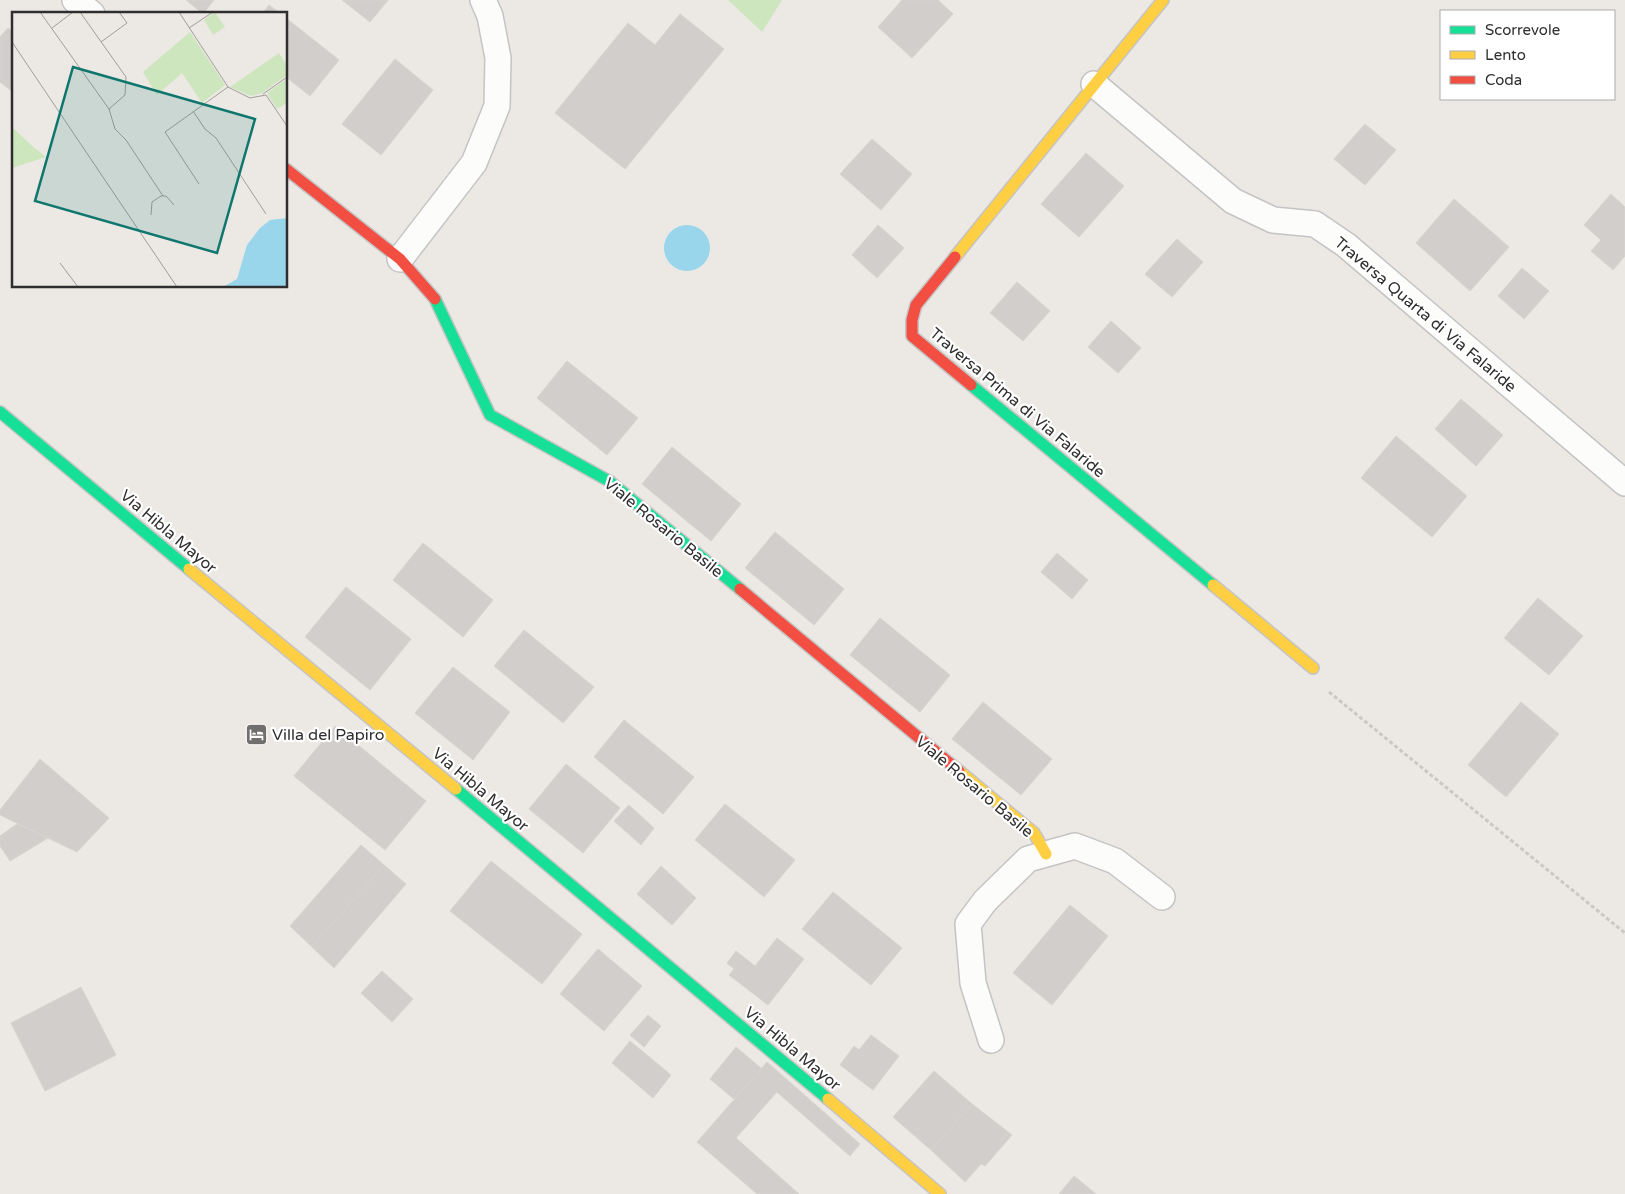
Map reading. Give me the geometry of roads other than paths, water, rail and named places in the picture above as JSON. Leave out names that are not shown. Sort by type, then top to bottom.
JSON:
[{"type":"street","points":[[75,0],[90,12]]},
{"type":"street","points":[[400,259],[474,163],[497,106],[498,58],[490,16],[482,0]]},
{"type":"street","name":"Traversa Prima di Via Falaride","points":[[1163,0],[916,305],[912,320],[912,336],[1313,668]]},
{"type":"street","name":"Traversa Quarta di Via Falaride","points":[[1094,84],[1233,201],[1274,220],[1315,224],[1346,245],[1625,483]]},
{"type":"street","name":"Viale Rosario Basile","points":[[288,171],[400,259],[435,299],[490,415],[609,481],[1034,833],[1046,854]]},
{"type":"street","name":"Via Hibla Mayor","points":[[0,412],[734,1019],[940,1194]]},
{"type":"street","points":[[992,1040],[973,983],[968,924],[985,901],[1028,858],[1075,846],[1115,862],[1162,897]]},
{"type":"water","points":[[687,225],[700,229],[706,235],[710,248],[706,261],[700,267],[687,271],[674,267],[668,261],[664,248],[668,235],[674,229]]},
{"type":"place","name":"Villa del Papiro","points":[[256,734]]}]
